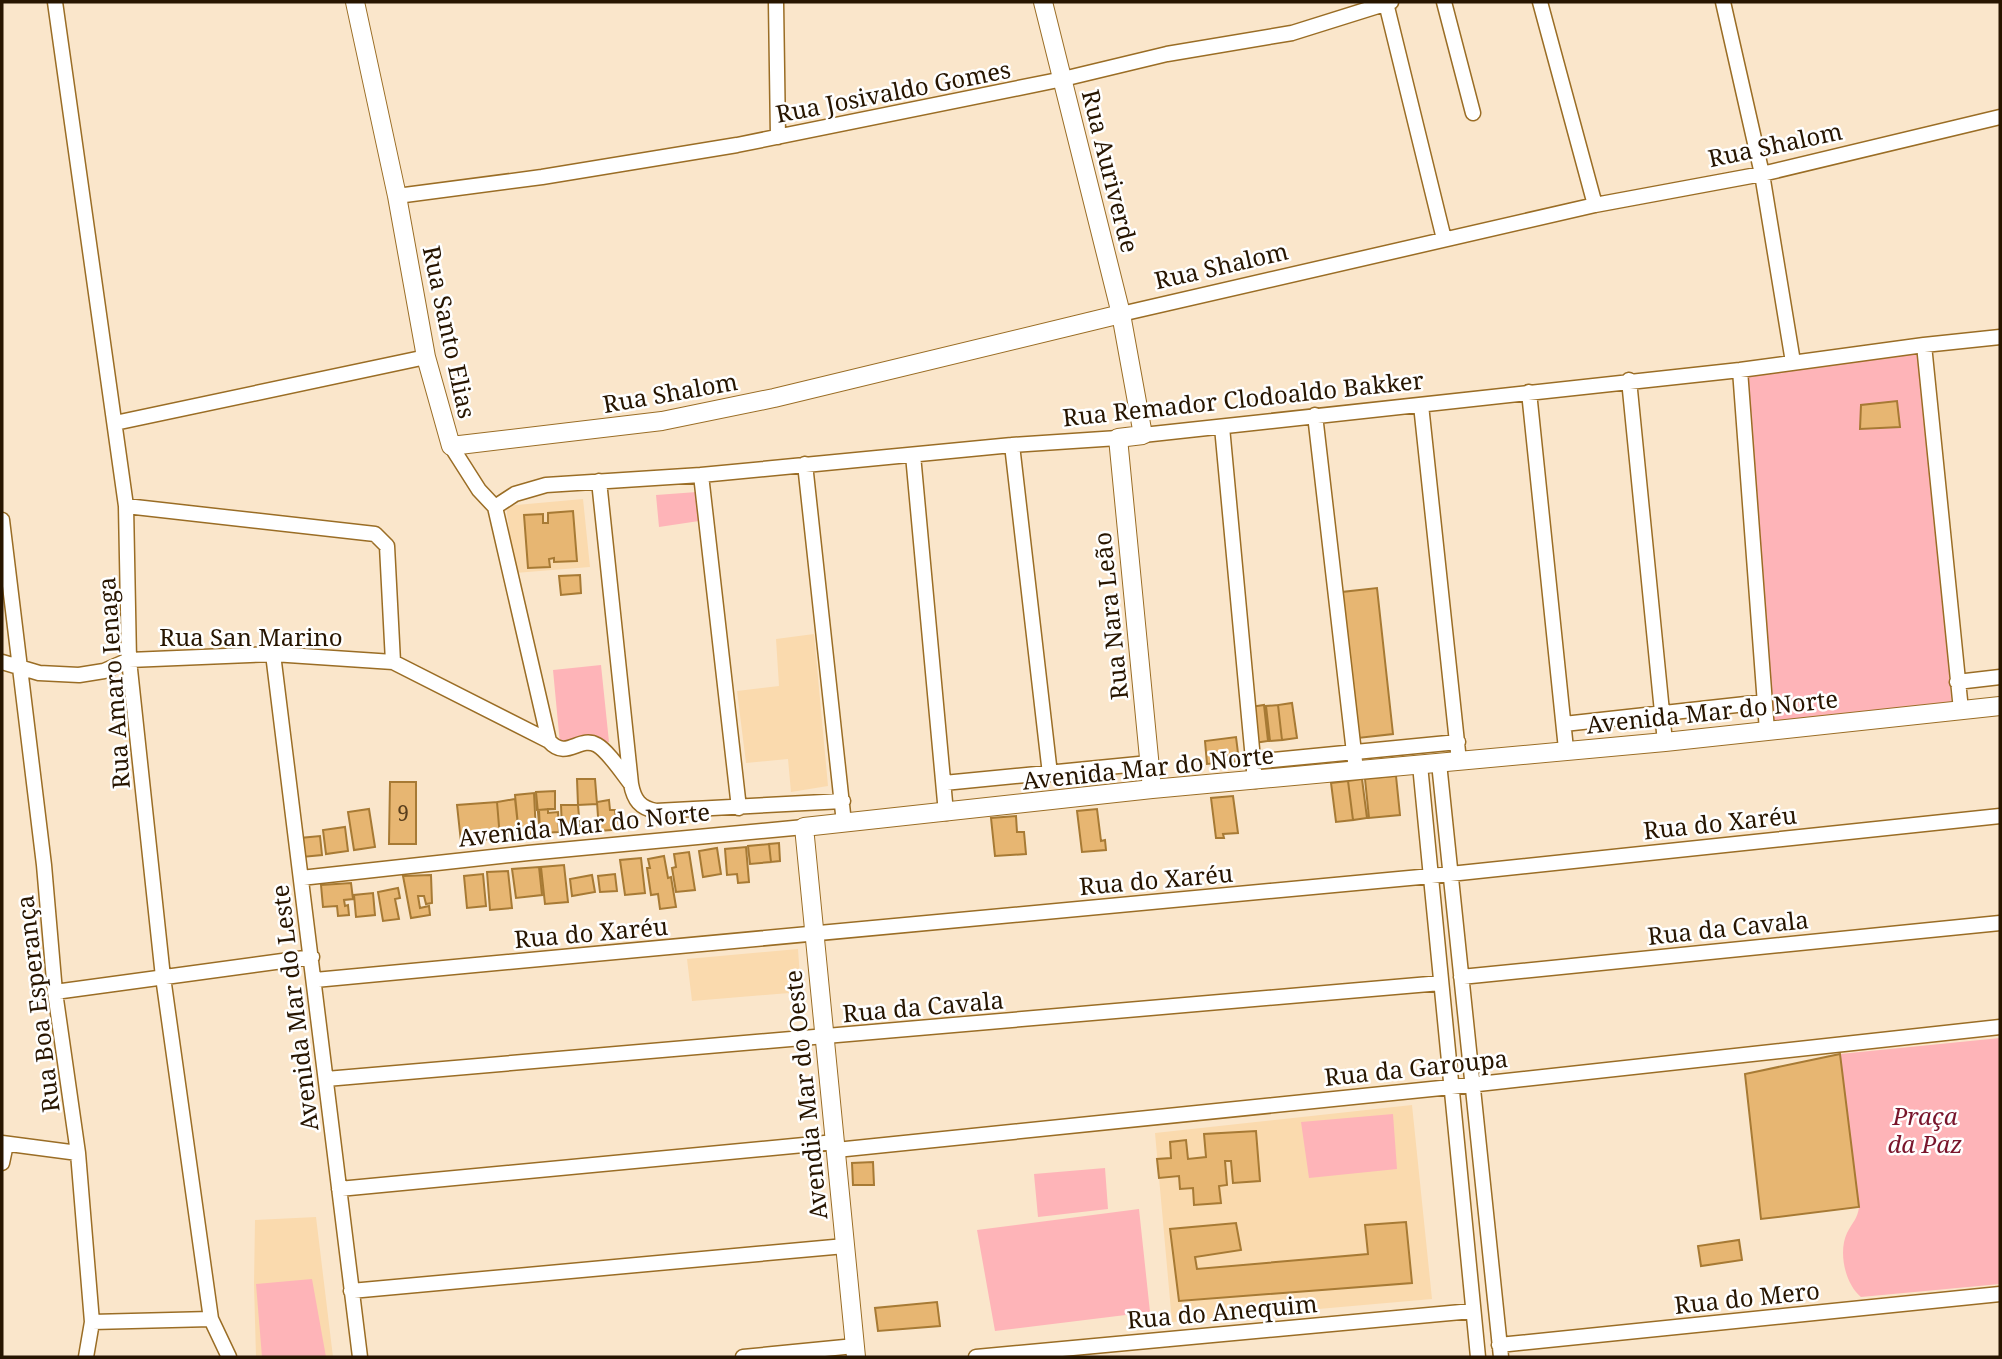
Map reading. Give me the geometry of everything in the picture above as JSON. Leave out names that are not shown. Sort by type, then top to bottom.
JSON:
[{"type":"street","name":"Rua Amaro Ienaga","points":[[55,2],[126,506],[129,660],[163,977],[211,1319],[229,1357]]},
{"type":"street","name":"Rua Santo Elias","points":[[355,2],[397,197],[426,357],[451,446],[479,490],[495,507],[549,741]]},
{"type":"street","points":[[776,2],[778,137]]},
{"type":"street","name":"Rua Auriverde","points":[[1043,2],[1121,314],[1143,435]]},
{"type":"street","points":[[1444,2],[1472,113]]},
{"type":"street","points":[[1540,2],[1595,205]]},
{"type":"street","points":[[1723,2],[1762,174],[1793,362]]},
{"type":"street","points":[[1388,3],[1444,239]]},
{"type":"street","name":"Rua Josivaldo Gomes","points":[[397,197],[542,177],[778,137],[1063,79],[1167,54],[1292,33],[1388,3]]},
{"type":"street","name":"Rua Shalom","points":[[451,446],[675,418],[775,398],[1444,239],[1595,205],[1762,174],[2000,117]]},
{"type":"street","name":"Rua Remador Clodoaldo Bakker","points":[[495,507],[530,488],[547,485],[701,475],[1012,445],[1118,438],[1629,380],[1740,370],[2000,337]]},
{"type":"street","points":[[1924,345],[1961,710]]},
{"type":"street","points":[[115,423],[426,357]]},
{"type":"street","points":[[1740,370],[1767,731]]},
{"type":"street","points":[[1629,380],[1665,741]]},
{"type":"street","points":[[1529,392],[1566,749]]},
{"type":"street","points":[[1422,405],[1459,761]]},
{"type":"street","points":[[1315,415],[1355,762]]},
{"type":"street","points":[[1222,427],[1255,781]]},
{"type":"street","name":"Rua Nara Leão","points":[[1118,438],[1152,789]]},
{"type":"street","points":[[1012,445],[1049,774]]},
{"type":"street","points":[[912,455],[946,813]]},
{"type":"street","points":[[805,464],[844,823]]},
{"type":"street","points":[[701,475],[739,808]]},
{"type":"street","points":[[599,481],[632,789],[639,804],[656,811],[843,801]]},
{"type":"street","points":[[126,506],[375,534],[387,546],[393,662]]},
{"type":"street","name":"Rua Boa Esperança","points":[[2,520],[44,865],[55,992],[78,1153],[92,1322],[86,1357]]},
{"type":"street","name":"Rua San Marino","points":[[2,662],[38,673],[79,675],[104,671],[129,660],[273,654],[393,662],[549,741],[555,748],[563,750],[583,744],[595,744],[632,789]]},
{"type":"street","name":"Avenida Mar do Leste","points":[[273,654],[360,1357]]},
{"type":"street","points":[[1957,682],[2000,677]]},
{"type":"street","points":[[1564,723],[1764,702]]},
{"type":"street","name":"Avenida Mar do Norte","points":[[301,878],[528,853],[946,813],[1152,789],[1255,781],[1355,762],[1419,765],[2000,706]]},
{"type":"street","points":[[1253,762],[1355,762],[1458,742]]},
{"type":"street","points":[[944,783],[1149,763]]},
{"type":"street","points":[[1439,763],[1500,1351]]},
{"type":"street","points":[[1419,765],[1478,1357]]},
{"type":"street","name":"Rua do Xaréu","points":[[315,980],[1432,876],[2000,816]]},
{"type":"street","name":"Avendia Mar do Oeste","points":[[804,827],[855,1352]]},
{"type":"street","name":"Rua da Cavala","points":[[1461,976],[2000,923]]},
{"type":"street","points":[[55,992],[312,957]]},
{"type":"street","name":"Rua da Cavala","points":[[326,1079],[1441,984]]},
{"type":"street","name":"Rua da Garoupa","points":[[339,1189],[836,1146],[1451,1087],[2000,1027]]},
{"type":"street","points":[[2,1163],[4,1143],[78,1153]]},
{"type":"street","points":[[351,1291],[845,1246]]},
{"type":"street","name":"Rua do Mero","points":[[1500,1351],[2000,1294]]},
{"type":"street","name":"Rua do Anequim","points":[[976,1357],[1472,1311]]},
{"type":"street","points":[[92,1322],[211,1319]]},
{"type":"street","points":[[743,1357],[855,1352]]},
{"type":"shaded area","points":[[583,499],[590,567],[515,573],[506,506]]},
{"type":"shaded area","points":[[814,634],[828,786],[791,792],[788,759],[746,763],[737,691],[779,686],[776,639]]},
{"type":"shaded area","points":[[798,949],[801,992],[692,1001],[687,959]]},
{"type":"shaded area","points":[[1412,1105],[1432,1299],[1172,1322],[1155,1133]]},
{"type":"shaded area","points":[[316,1217],[333,1357],[256,1357],[255,1220]]},
{"type":"green space","points":[[1924,345],[1952,711],[1766,725],[1740,370]]},
{"type":"green space","points":[[697,492],[699,521],[659,527],[656,495]]},
{"type":"green space","points":[[601,665],[609,742],[560,744],[553,670]]},
{"type":"green space","name":"Praça da Paz","points":[[2000,1038],[2000,1284],[1861,1297],[1847,1276],[1843,1258],[1844,1241],[1859,1207],[1840,1054]]},
{"type":"green space","points":[[1393,1114],[1397,1169],[1309,1178],[1301,1122]]},
{"type":"green space","points":[[1105,1168],[1108,1209],[1038,1217],[1034,1174]]},
{"type":"green space","points":[[1139,1209],[1150,1312],[995,1331],[977,1230]]},
{"type":"green space","points":[[312,1279],[326,1357],[262,1357],[256,1284]]},
{"type":"building","points":[[1897,401],[1900,427],[1860,429],[1861,405]]},
{"type":"building","points":[[573,511],[577,561],[554,562],[554,558],[549,559],[550,567],[528,568],[524,515],[543,514],[543,523],[548,523],[548,513]]},
{"type":"building","points":[[580,575],[581,593],[561,595],[559,576]]},
{"type":"building","points":[[1377,588],[1393,734],[1358,738],[1342,592]]},
{"type":"building","points":[[1292,703],[1297,738],[1282,740],[1278,705]]},
{"type":"building","points":[[1264,705],[1268,741],[1254,743],[1250,707]]},
{"type":"building","points":[[1278,705],[1282,740],[1270,741],[1266,706]]},
{"type":"building","points":[[1236,737],[1239,761],[1207,764],[1205,741]]},
{"type":"building","points":[[1396,776],[1400,815],[1369,818],[1365,779]]},
{"type":"building","points":[[577,779],[595,779],[597,804],[578,805]]},
{"type":"building","points":[[1362,779],[1367,818],[1353,820],[1348,781]]},
{"type":"building","points":[[1348,781],[1353,820],[1336,822],[1331,783]]},
{"type":"building","points":[[390,782],[416,782],[416,844],[389,844]]},
{"type":"building","points":[[555,791],[555,809],[548,809],[548,813],[558,812],[559,832],[540,833],[536,792]]},
{"type":"building","points":[[555,791],[555,809],[537,810],[536,792]]},
{"type":"building","points":[[534,793],[536,833],[519,835],[515,795]]},
{"type":"building","points":[[1233,796],[1238,833],[1223,834],[1224,838],[1216,838],[1211,798]]},
{"type":"building","points":[[515,799],[519,835],[500,838],[497,802]]},
{"type":"building","points":[[609,800],[610,810],[615,810],[616,820],[623,819],[624,829],[599,831],[597,802]]},
{"type":"building","points":[[497,802],[500,838],[461,842],[457,805]]},
{"type":"building","points":[[561,805],[578,805],[580,828],[562,829]]},
{"type":"building","points":[[369,809],[375,847],[354,850],[348,812]]},
{"type":"building","points":[[548,809],[548,813],[558,812],[559,832],[540,833],[539,810]]},
{"type":"building","points":[[1097,809],[1101,841],[1105,840],[1106,850],[1082,852],[1077,811]]},
{"type":"building","points":[[1016,816],[1017,832],[1024,832],[1026,854],[995,856],[991,818]]},
{"type":"building","points":[[345,827],[348,851],[326,854],[323,830]]},
{"type":"building","points":[[320,836],[322,855],[302,857],[300,838]]},
{"type":"building","points":[[779,843],[780,861],[771,862],[769,844]]},
{"type":"building","points":[[769,844],[771,862],[750,864],[748,846]]},
{"type":"building","points":[[746,847],[749,882],[738,883],[737,874],[727,875],[725,849]]},
{"type":"building","points":[[717,848],[721,874],[703,877],[699,851]]},
{"type":"building","points":[[689,852],[695,890],[676,892],[672,868],[676,867],[674,854]]},
{"type":"building","points":[[664,856],[676,907],[660,909],[658,894],[651,895],[647,868],[650,868],[648,859]]},
{"type":"building","points":[[641,858],[645,893],[625,895],[620,860]]},
{"type":"building","points":[[564,865],[568,902],[545,904],[541,867]]},
{"type":"building","points":[[539,867],[542,895],[516,898],[512,869]]},
{"type":"building","points":[[508,871],[512,908],[490,910],[487,872]]},
{"type":"building","points":[[483,874],[486,906],[467,908],[464,876]]},
{"type":"building","points":[[615,874],[617,891],[600,892],[598,876]]},
{"type":"building","points":[[431,875],[432,903],[426,904],[424,896],[418,896],[420,908],[429,906],[430,915],[411,918],[403,876]]},
{"type":"building","points":[[592,875],[595,892],[572,896],[570,879]]},
{"type":"building","points":[[351,883],[353,899],[344,900],[345,906],[348,905],[349,915],[338,916],[337,906],[323,907],[321,885]]},
{"type":"building","points":[[398,888],[400,898],[395,899],[399,919],[383,921],[378,892]]},
{"type":"building","points":[[373,893],[375,915],[356,917],[354,895]]},
{"type":"building","points":[[1840,1054],[1859,1207],[1761,1219],[1745,1074]]},
{"type":"building","points":[[1256,1131],[1260,1181],[1233,1183],[1231,1161],[1225,1161],[1227,1185],[1219,1186],[1221,1203],[1194,1205],[1193,1188],[1180,1189],[1179,1176],[1159,1178],[1157,1159],[1171,1158],[1170,1142],[1186,1140],[1188,1159],[1206,1157],[1204,1134]]},
{"type":"building","points":[[873,1162],[874,1185],[853,1185],[852,1163]]},
{"type":"building","points":[[1406,1222],[1412,1283],[1179,1301],[1170,1229],[1236,1223],[1241,1250],[1195,1257],[1197,1269],[1368,1254],[1365,1225]]},
{"type":"building","points":[[1739,1240],[1742,1260],[1701,1266],[1698,1246]]},
{"type":"building","points":[[937,1302],[940,1326],[878,1331],[875,1308]]}]
